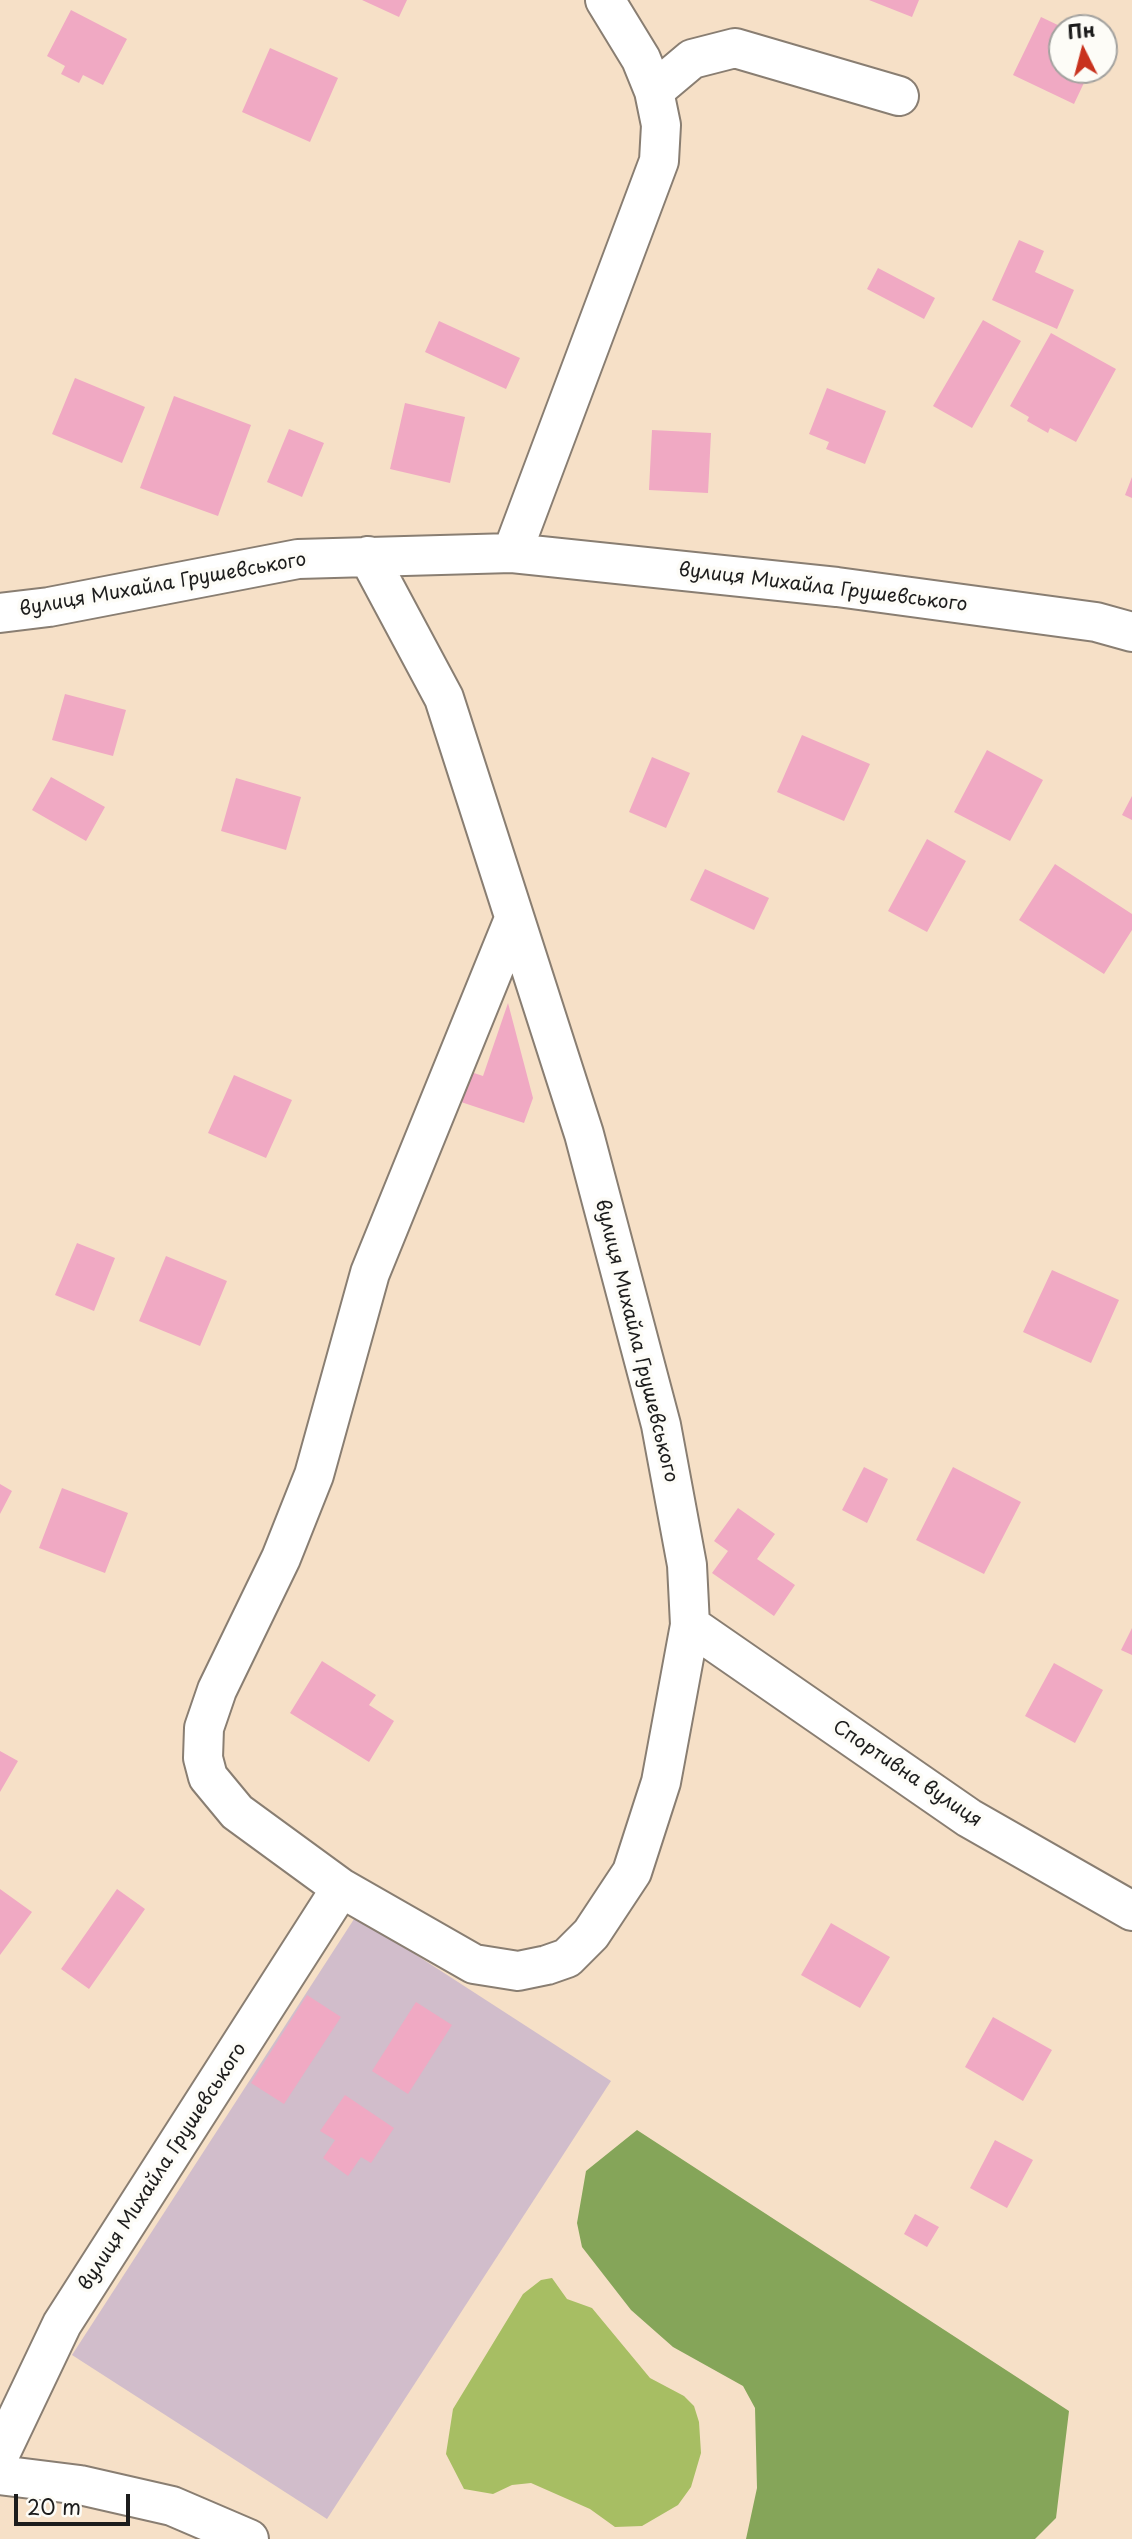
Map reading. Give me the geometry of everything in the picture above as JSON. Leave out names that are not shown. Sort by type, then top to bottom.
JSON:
[{"type":"street","points":[[512,553],[659,161],[661,125],[654,91],[641,59],[605,0]]},
{"type":"street","points":[[654,91],[692,58],[735,48],[899,96]]},
{"type":"street","name":"вулиця Михайла Грушевського","points":[[0,613],[48,607],[298,559],[512,553],[837,587],[1096,622],[1132,632]]},
{"type":"street","name":"вулиця Михайла Грушевського","points":[[368,556],[444,698],[584,1134],[661,1425],[687,1564],[690,1625],[661,1782],[632,1872],[591,1934],[567,1958],[518,1971],[474,1964],[341,1888],[237,1812],[208,1777],[203,1758],[204,1728],[217,1690],[281,1558],[314,1475],[370,1273],[514,919]]},
{"type":"street","name":"Спортивна вулиця","points":[[690,1625],[969,1818],[1132,1911]]},
{"type":"street","name":"вулиця Михайла Грушевського","points":[[0,2454],[62,2324],[341,1888]]},
{"type":"street","points":[[0,2475],[80,2485],[172,2506],[249,2539]]},
{"type":"shaded area","points":[[356,1916],[611,2081],[327,2519],[72,2355]]},
{"type":"green space","points":[[637,2130],[1069,2411],[1056,2518],[1035,2539],[746,2539],[757,2488],[755,2408],[743,2386],[673,2347],[631,2310],[582,2247],[577,2223],[586,2171]]},
{"type":"green space","points":[[552,2278],[567,2299],[592,2308],[650,2378],[684,2396],[694,2406],[699,2422],[701,2453],[691,2487],[678,2505],[642,2526],[615,2527],[590,2509],[531,2483],[512,2485],[493,2494],[464,2489],[446,2454],[453,2409],[523,2294],[541,2280]]},
{"type":"building","points":[[362,0],[407,0],[399,17]]},
{"type":"building","points":[[869,0],[919,0],[912,17]]},
{"type":"building","points":[[71,10],[127,39],[103,85],[83,75],[79,83],[61,74],[65,66],[47,56]]},
{"type":"building","points":[[1041,17],[1048,20],[1048,84],[1083,84],[1074,104],[1013,75]]},
{"type":"building","points":[[270,48],[338,78],[310,142],[242,112]]},
{"type":"building","points":[[1019,240],[1044,251],[1035,272],[1074,290],[1057,329],[992,300]]},
{"type":"building","points":[[878,268],[935,298],[924,319],[867,289]]},
{"type":"building","points":[[983,320],[1021,341],[972,428],[933,406]]},
{"type":"building","points":[[439,321],[520,358],[506,389],[425,352]]},
{"type":"building","points":[[1051,333],[1116,369],[1076,442],[1050,428],[1048,433],[1027,421],[1029,417],[1010,406]]},
{"type":"building","points":[[75,378],[145,407],[122,463],[52,434]]},
{"type":"building","points":[[827,388],[886,411],[865,464],[826,449],[829,442],[809,434]]},
{"type":"building","points":[[174,396],[251,425],[218,516],[140,488]]},
{"type":"building","points":[[405,403],[465,417],[450,483],[390,469]]},
{"type":"building","points":[[289,429],[324,443],[302,497],[267,482]]},
{"type":"building","points":[[652,430],[711,433],[708,493],[649,490]]},
{"type":"building","points":[[1132,477],[1132,498],[1125,495]]},
{"type":"building","points":[[65,694],[126,710],[113,756],[52,740]]},
{"type":"building","points":[[802,735],[870,764],[844,821],[777,792]]},
{"type":"building","points":[[987,750],[1043,780],[1010,841],[954,812]]},
{"type":"building","points":[[652,757],[690,773],[666,828],[629,812]]},
{"type":"building","points":[[51,777],[105,807],[86,841],[32,810]]},
{"type":"building","points":[[236,778],[301,797],[286,850],[221,831]]},
{"type":"building","points":[[1132,796],[1132,820],[1122,815]]},
{"type":"building","points":[[927,839],[966,861],[927,932],[888,911]]},
{"type":"building","points":[[1055,864],[1132,914],[1132,930],[1104,974],[1019,920]]},
{"type":"building","points":[[705,869],[769,898],[754,930],[690,900]]},
{"type":"building","points":[[508,1003],[533,1098],[524,1123],[461,1102],[471,1072],[483,1076]]},
{"type":"building","points":[[234,1075],[292,1100],[266,1158],[208,1133]]},
{"type":"building","points":[[77,1243],[115,1258],[94,1311],[55,1295]]},
{"type":"building","points":[[166,1256],[227,1281],[200,1346],[139,1321]]},
{"type":"building","points":[[1052,1270],[1119,1300],[1091,1363],[1023,1332]]},
{"type":"building","points":[[864,1467],[888,1479],[867,1523],[842,1510]]},
{"type":"building","points":[[953,1467],[1021,1502],[984,1574],[916,1540]]},
{"type":"building","points":[[0,1484],[12,1491],[0,1514]]},
{"type":"building","points":[[62,1488],[128,1513],[105,1573],[39,1548]]},
{"type":"building","points":[[738,1508],[775,1534],[757,1559],[795,1585],[774,1616],[712,1573],[728,1551],[714,1541]]},
{"type":"building","points":[[1132,1628],[1132,1655],[1121,1650]]},
{"type":"building","points":[[322,1661],[376,1695],[369,1705],[394,1721],[369,1762],[290,1713]]},
{"type":"building","points":[[1054,1663],[1103,1690],[1075,1743],[1025,1716]]},
{"type":"building","points":[[0,1751],[18,1761],[0,1792]]},
{"type":"building","points":[[0,1889],[32,1912],[0,1955]]},
{"type":"building","points":[[117,1889],[145,1909],[89,1989],[61,1969]]},
{"type":"building","points":[[831,1923],[890,1957],[860,2008],[801,1975]]},
{"type":"building","points":[[307,1995],[341,2017],[284,2104],[251,2083]]},
{"type":"building","points":[[416,2002],[452,2025],[408,2094],[372,2071]]},
{"type":"building","points":[[993,2017],[1052,2050],[1023,2101],[965,2067]]},
{"type":"building","points":[[345,2095],[394,2128],[371,2163],[361,2157],[348,2176],[323,2158],[335,2140],[320,2131]]},
{"type":"building","points":[[995,2140],[1033,2160],[1007,2208],[970,2188]]},
{"type":"building","points":[[915,2214],[939,2227],[927,2247],[904,2234]]}]
